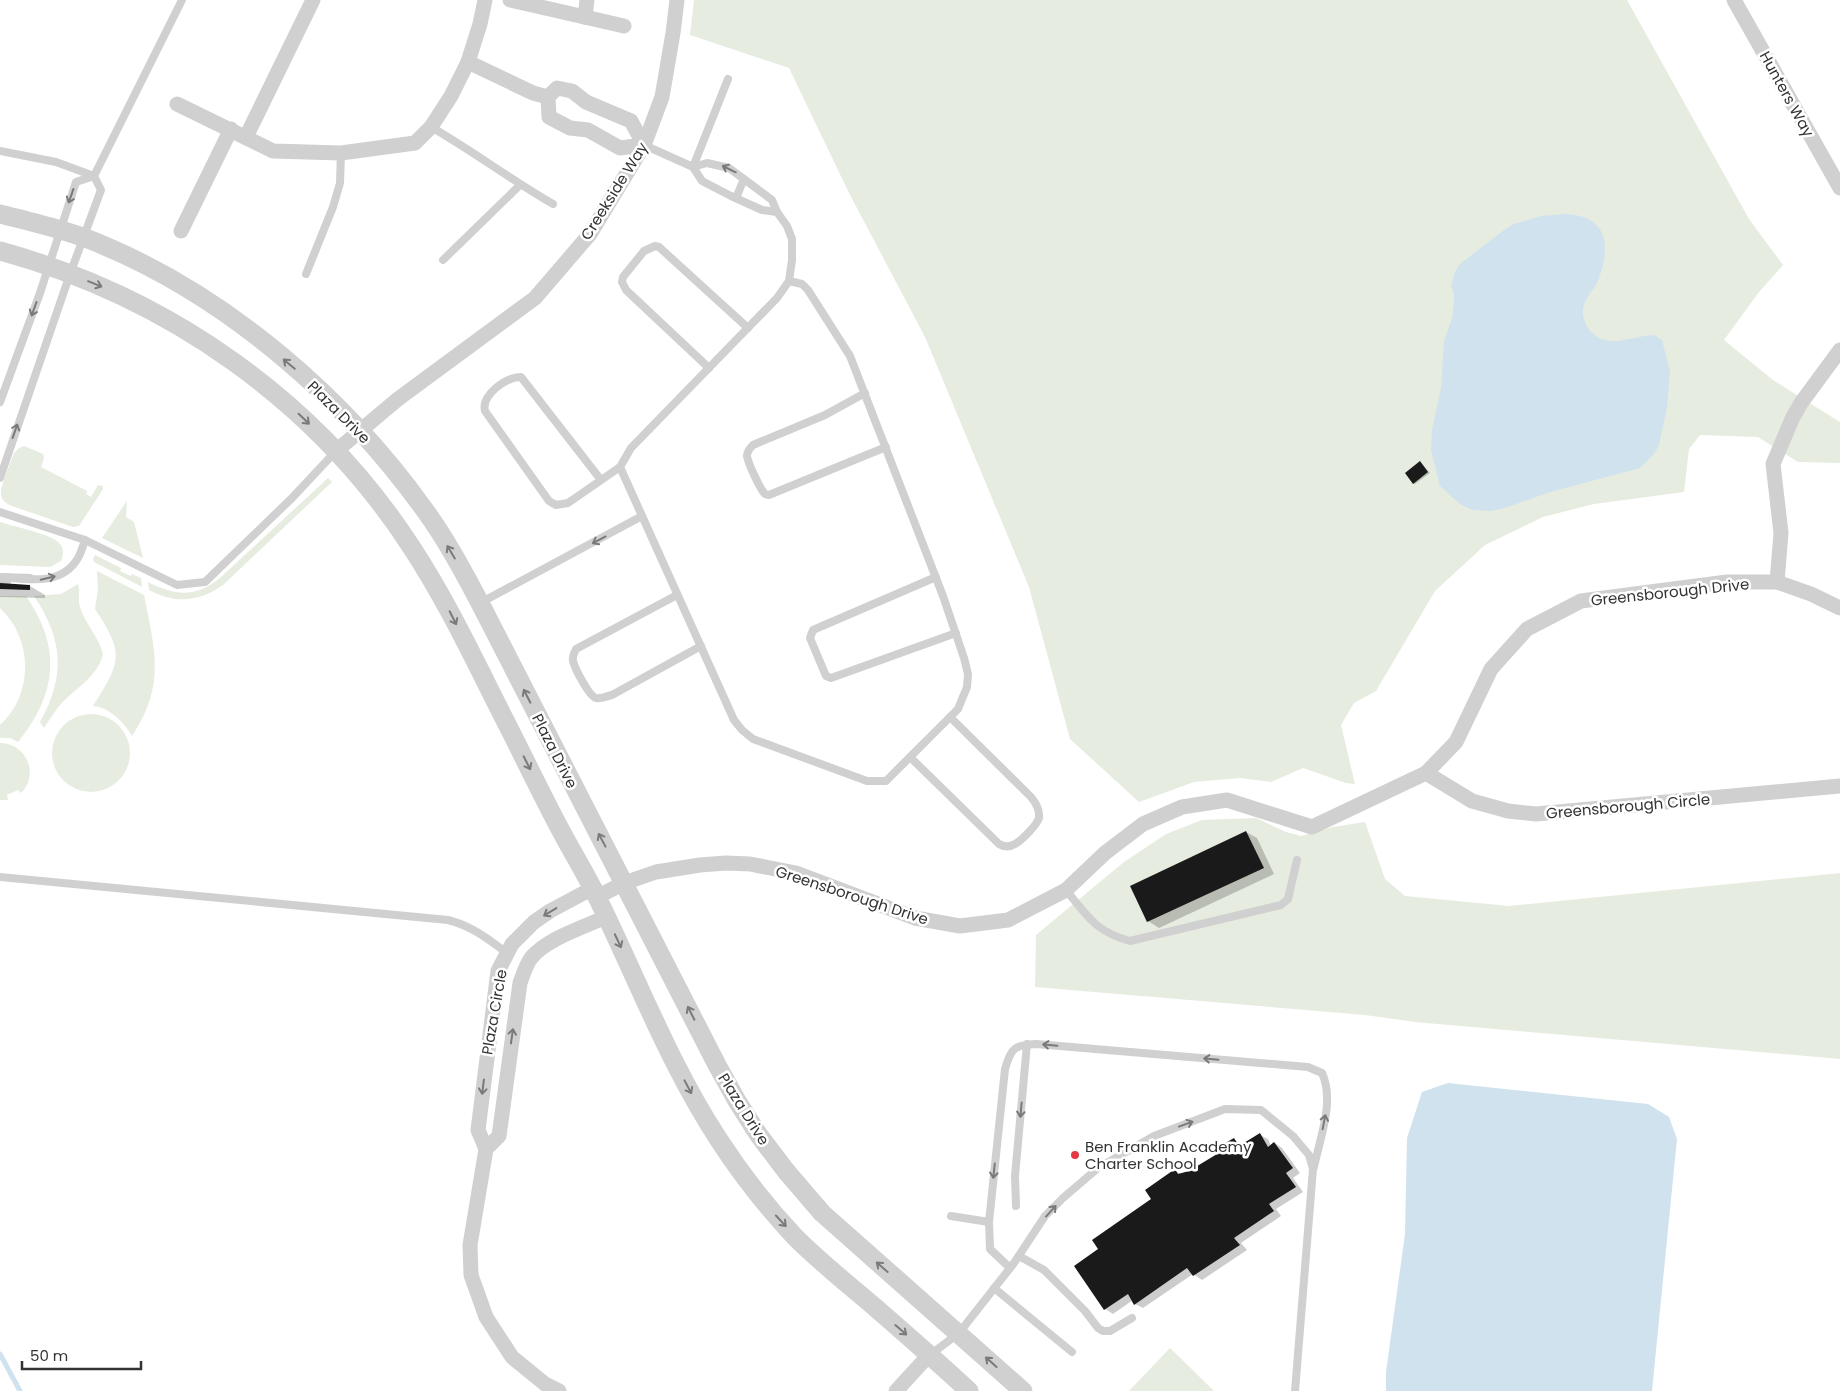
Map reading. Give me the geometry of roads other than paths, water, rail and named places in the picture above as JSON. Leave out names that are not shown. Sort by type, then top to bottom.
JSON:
[{"type":"street","points":[[246,137],[313,0]]},
{"type":"street","points":[[177,104],[273,151],[341,153],[415,143],[431,127],[451,96],[468,62],[480,24],[485,0]]},
{"type":"street","points":[[510,0],[624,26]]},
{"type":"street","points":[[585,16],[587,0]]},
{"type":"street","name":"Creekside Way","points":[[336,451],[398,399],[536,298],[590,234],[644,145],[662,97],[673,33],[676,0]]},
{"type":"street","name":"Hunters Way","points":[[1734,0],[1840,188]]},
{"type":"street","points":[[468,62],[533,93],[548,97]]},
{"type":"street","points":[[558,88],[572,91],[586,102],[631,121],[644,145],[620,148],[588,130],[570,128],[549,117],[548,97],[558,88]]},
{"type":"street","points":[[181,231],[231,129]]},
{"type":"street","name":"Plaza Drive","points":[[0,214],[59,229],[105,246],[145,265],[195,293],[288,362],[359,430],[386,461],[425,510],[450,549],[480,603],[717,1066],[737,1101],[770,1151],[822,1213],[1023,1391]]},
{"type":"street","name":"Plaza Drive","points":[[0,251],[49,266],[122,295],[205,342],[268,387],[294,409],[363,481],[393,520],[432,580],[595,892],[656,1024],[718,1139],[772,1212],[797,1238],[970,1391]]},
{"type":"street","points":[[1777,582],[1781,533],[1773,464],[1800,403],[1840,350]]},
{"type":"street","name":"Greensborough Drive","points":[[595,892],[656,872],[677,868],[726,863],[750,864],[796,873],[915,918],[960,926],[1008,920],[1066,890],[1105,853],[1143,824],[1182,807],[1227,800],[1312,827],[1348,808],[1426,773],[1456,742],[1492,668],[1527,629],[1581,601],[1727,582],[1777,582],[1840,608]]},
{"type":"street","name":"Greensborough Circle","points":[[1426,773],[1472,801],[1508,812],[1536,814],[1840,786]]},
{"type":"street","name":"Plaza Circle","points":[[559,1391],[545,1384],[512,1357],[486,1316],[471,1275],[470,1245],[486,1149],[478,1130],[498,971],[512,944],[534,922],[550,911],[595,892]]},
{"type":"street","name":"Plaza Circle","points":[[486,1149],[498,1136],[520,983],[527,965],[532,957],[555,940],[606,917]]},
{"type":"street","points":[[896,1391],[929,1355]]},
{"type":"lane","points":[[0,402],[40,293],[59,229],[76,182],[94,176],[182,0]]},
{"type":"lane","points":[[693,167],[728,78]]},
{"type":"lane","points":[[431,127],[467,148],[520,185],[553,204]]},
{"type":"lane","points":[[644,145],[693,167],[702,180],[736,198],[762,210],[777,212]]},
{"type":"lane","points":[[0,151],[56,162],[94,176],[101,190],[0,478]]},
{"type":"lane","points":[[306,274],[333,207],[340,183],[341,153]]},
{"type":"lane","points":[[601,480],[521,377],[509,379],[486,397],[483,404],[485,411],[549,501],[556,504],[568,503],[620,467],[631,448],[777,298],[789,281],[792,239],[772,200],[729,168],[707,163],[693,167]]},
{"type":"lane","points":[[736,198],[744,179]]},
{"type":"lane","points":[[443,260],[520,185]]},
{"type":"lane","points":[[710,368],[626,290],[622,277],[644,251],[655,246],[659,247],[748,328]]},
{"type":"lane","points":[[620,467],[734,720],[753,739],[867,781],[886,781],[958,709],[967,687],[968,674],[956,633],[865,393],[850,356],[808,290],[802,284],[789,281]]},
{"type":"lane","points":[[865,393],[825,415],[753,445],[748,450],[747,456],[761,490],[769,495],[886,447]]},
{"type":"lane","points":[[0,512],[85,540],[177,585],[205,582],[292,498],[336,451]]},
{"type":"lane","points":[[480,603],[642,516]]},
{"type":"lane","points":[[0,577],[46,580],[67,571],[77,559],[85,540]]},
{"type":"lane","points":[[936,577],[813,630],[810,638],[826,676],[831,678],[956,633]]},
{"type":"lane","points":[[677,595],[576,649],[573,654],[573,661],[590,694],[595,698],[602,698],[701,646]]},
{"type":"lane","points":[[910,757],[1005,847],[1015,844],[1037,824],[1039,812],[1031,797],[950,717]]},
{"type":"lane","points":[[1066,890],[1094,925],[1113,936],[1130,941],[1281,905],[1288,899],[1297,860]]},
{"type":"lane","points":[[0,877],[448,920],[464,924],[479,932],[507,953]]},
{"type":"lane","points":[[1016,1206],[1015,1176],[1027,1044]]},
{"type":"lane","points":[[1010,1268],[990,1249],[989,1222],[1004,1069],[1012,1050],[1018,1045],[1027,1044],[1308,1067],[1317,1070],[1322,1073],[1328,1091],[1314,1169],[1295,1391]]},
{"type":"lane","points":[[929,1355],[959,1333],[1010,1268],[1045,1216],[1063,1198],[1098,1168],[1154,1136],[1225,1109],[1261,1110],[1293,1136],[1309,1155],[1314,1169]]},
{"type":"lane","points":[[950,1216],[989,1222]]},
{"type":"lane","points":[[1021,1253],[1044,1270],[1085,1311],[1098,1328],[1103,1331],[1110,1331],[1132,1318]]},
{"type":"lane","points":[[994,1288],[1072,1352]]},
{"type":"water","points":[[1565,214],[1581,216],[1594,223],[1600,229],[1605,244],[1602,270],[1583,309],[1584,320],[1592,333],[1598,338],[1613,341],[1652,335],[1662,340],[1670,372],[1667,407],[1659,445],[1654,454],[1640,468],[1550,492],[1505,508],[1490,511],[1473,510],[1460,504],[1440,486],[1431,450],[1432,430],[1441,388],[1444,341],[1452,318],[1454,304],[1454,293],[1451,286],[1455,272],[1460,264],[1514,224],[1541,216]]},
{"type":"water","points":[[1448,1083],[1648,1104],[1669,1117],[1677,1139],[1652,1391],[1386,1391],[1386,1372],[1405,1234],[1407,1138],[1422,1092]]},
{"type":"waterway","points":[[0,1354],[20,1391]]},
{"type":"place","name":"Ben Franklin Academy Charter School","points":[[1075,1155]]}]
